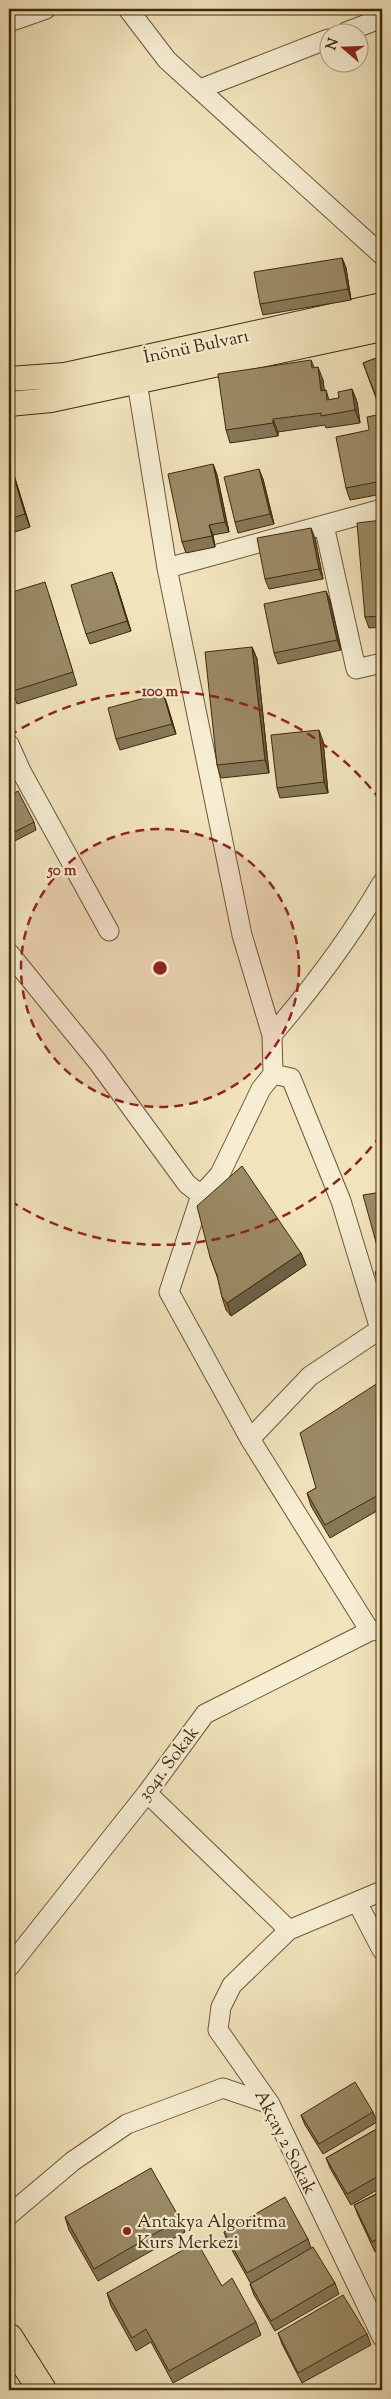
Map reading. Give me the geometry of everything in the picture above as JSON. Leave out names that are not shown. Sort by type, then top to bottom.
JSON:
[{"type":"highway","points":[[9,2338],[42,2390]]},
{"type":"highway","points":[[9,2348],[31,2390]]},
{"type":"main road","name":"İnönü Bulvarı","points":[[9,378],[65,375],[382,305]]},
{"type":"main road","name":"İnönü Bulvarı","points":[[9,404],[50,400],[382,330]]},
{"type":"street","points":[[9,22],[46,9]]},
{"type":"street","points":[[128,9],[167,60],[382,255]]},
{"type":"street","points":[[368,23],[382,18]]},
{"type":"street","points":[[200,89],[318,43]]},
{"type":"street","points":[[137,382],[168,568],[242,935],[272,1035],[273,1074],[261,1090],[220,1174],[201,1195],[169,1292],[250,1439],[376,1630]]},
{"type":"street","points":[[168,568],[382,509]]},
{"type":"street","points":[[324,525],[356,670],[382,663]]},
{"type":"street","points":[[9,744],[21,771],[109,931]]},
{"type":"street","points":[[272,1035],[324,971],[358,925],[382,883]]},
{"type":"street","points":[[9,953],[97,1061],[187,1184],[201,1195]]},
{"type":"street","points":[[250,1439],[310,1376],[381,1328],[341,1201],[290,1078],[273,1074]]},
{"type":"street","name":"3041. Sokak","points":[[9,1966],[147,1793],[205,1714],[376,1630]]},
{"type":"street","points":[[147,1793],[289,1930],[382,1892]]},
{"type":"street","points":[[357,1902],[382,1950]]},
{"type":"street","name":"Akçay 2 Sokak","points":[[289,1930],[232,1985],[221,2006],[218,2030],[270,2104],[382,2337]]},
{"type":"street","points":[[9,2215],[73,2161],[127,2124],[223,2088],[270,2104]]},
{"type":"building","points":[[342,258],[348,289],[260,304],[254,272]]},
{"type":"building","points":[[382,347],[381,409],[363,363],[379,357],[376,350]]},
{"type":"building","points":[[311,360],[312,368],[318,367],[321,391],[326,390],[327,400],[339,398],[338,392],[352,389],[355,410],[321,416],[321,413],[273,419],[273,423],[226,430],[218,374]]},
{"type":"building","points":[[382,414],[382,481],[346,488],[336,437],[369,430],[367,417]]},
{"type":"building","points":[[9,461],[25,514],[9,519]]},
{"type":"building","points":[[213,464],[225,522],[209,525],[212,536],[182,542],[168,474]]},
{"type":"building","points":[[259,469],[270,514],[235,522],[224,477]]},
{"type":"building","points":[[382,520],[382,616],[365,617],[357,523]]},
{"type":"building","points":[[311,528],[319,569],[265,579],[257,538]]},
{"type":"building","points":[[112,572],[127,621],[86,634],[71,585]]},
{"type":"building","points":[[45,582],[73,672],[13,691],[9,679],[9,593]]},
{"type":"building","points":[[326,591],[337,640],[274,653],[264,604]]},
{"type":"building","points":[[252,647],[265,760],[217,765],[205,652]]},
{"type":"building","points":[[163,693],[172,724],[116,739],[108,708]]},
{"type":"building","points":[[319,730],[324,782],[277,788],[271,735]]},
{"type":"building","points":[[18,791],[34,822],[9,835],[9,796]]},
{"type":"building","points":[[242,1166],[301,1253],[227,1303],[222,1297],[197,1206]]},
{"type":"building","points":[[382,1192],[382,1264],[363,1195]]},
{"type":"building","points":[[382,1269],[382,1295],[375,1272]]},
{"type":"building","points":[[381,1381],[382,1493],[325,1525],[307,1493],[316,1488],[300,1433]]},
{"type":"building","points":[[355,2082],[373,2112],[319,2144],[301,2115]]},
{"type":"building","points":[[382,2126],[382,2174],[347,2194],[326,2158]]},
{"type":"building","name":"Antakya Algoritma Kurs Merkezi","points":[[151,2168],[180,2219],[94,2269],[65,2217]]},
{"type":"building","points":[[382,2185],[382,2236],[372,2242],[354,2205],[379,2193],[376,2188]]},
{"type":"building","points":[[285,2197],[308,2239],[247,2273],[224,2232]]},
{"type":"building","points":[[197,2242],[222,2286],[232,2278],[256,2322],[169,2371],[146,2329],[132,2338],[107,2293]]},
{"type":"building","points":[[313,2247],[335,2283],[271,2321],[250,2284]]},
{"type":"building","points":[[343,2295],[367,2334],[298,2373],[278,2333]]},
{"type":"place","name":"Antakya Algoritma Kurs Merkezi","points":[[127,2231]]}]
